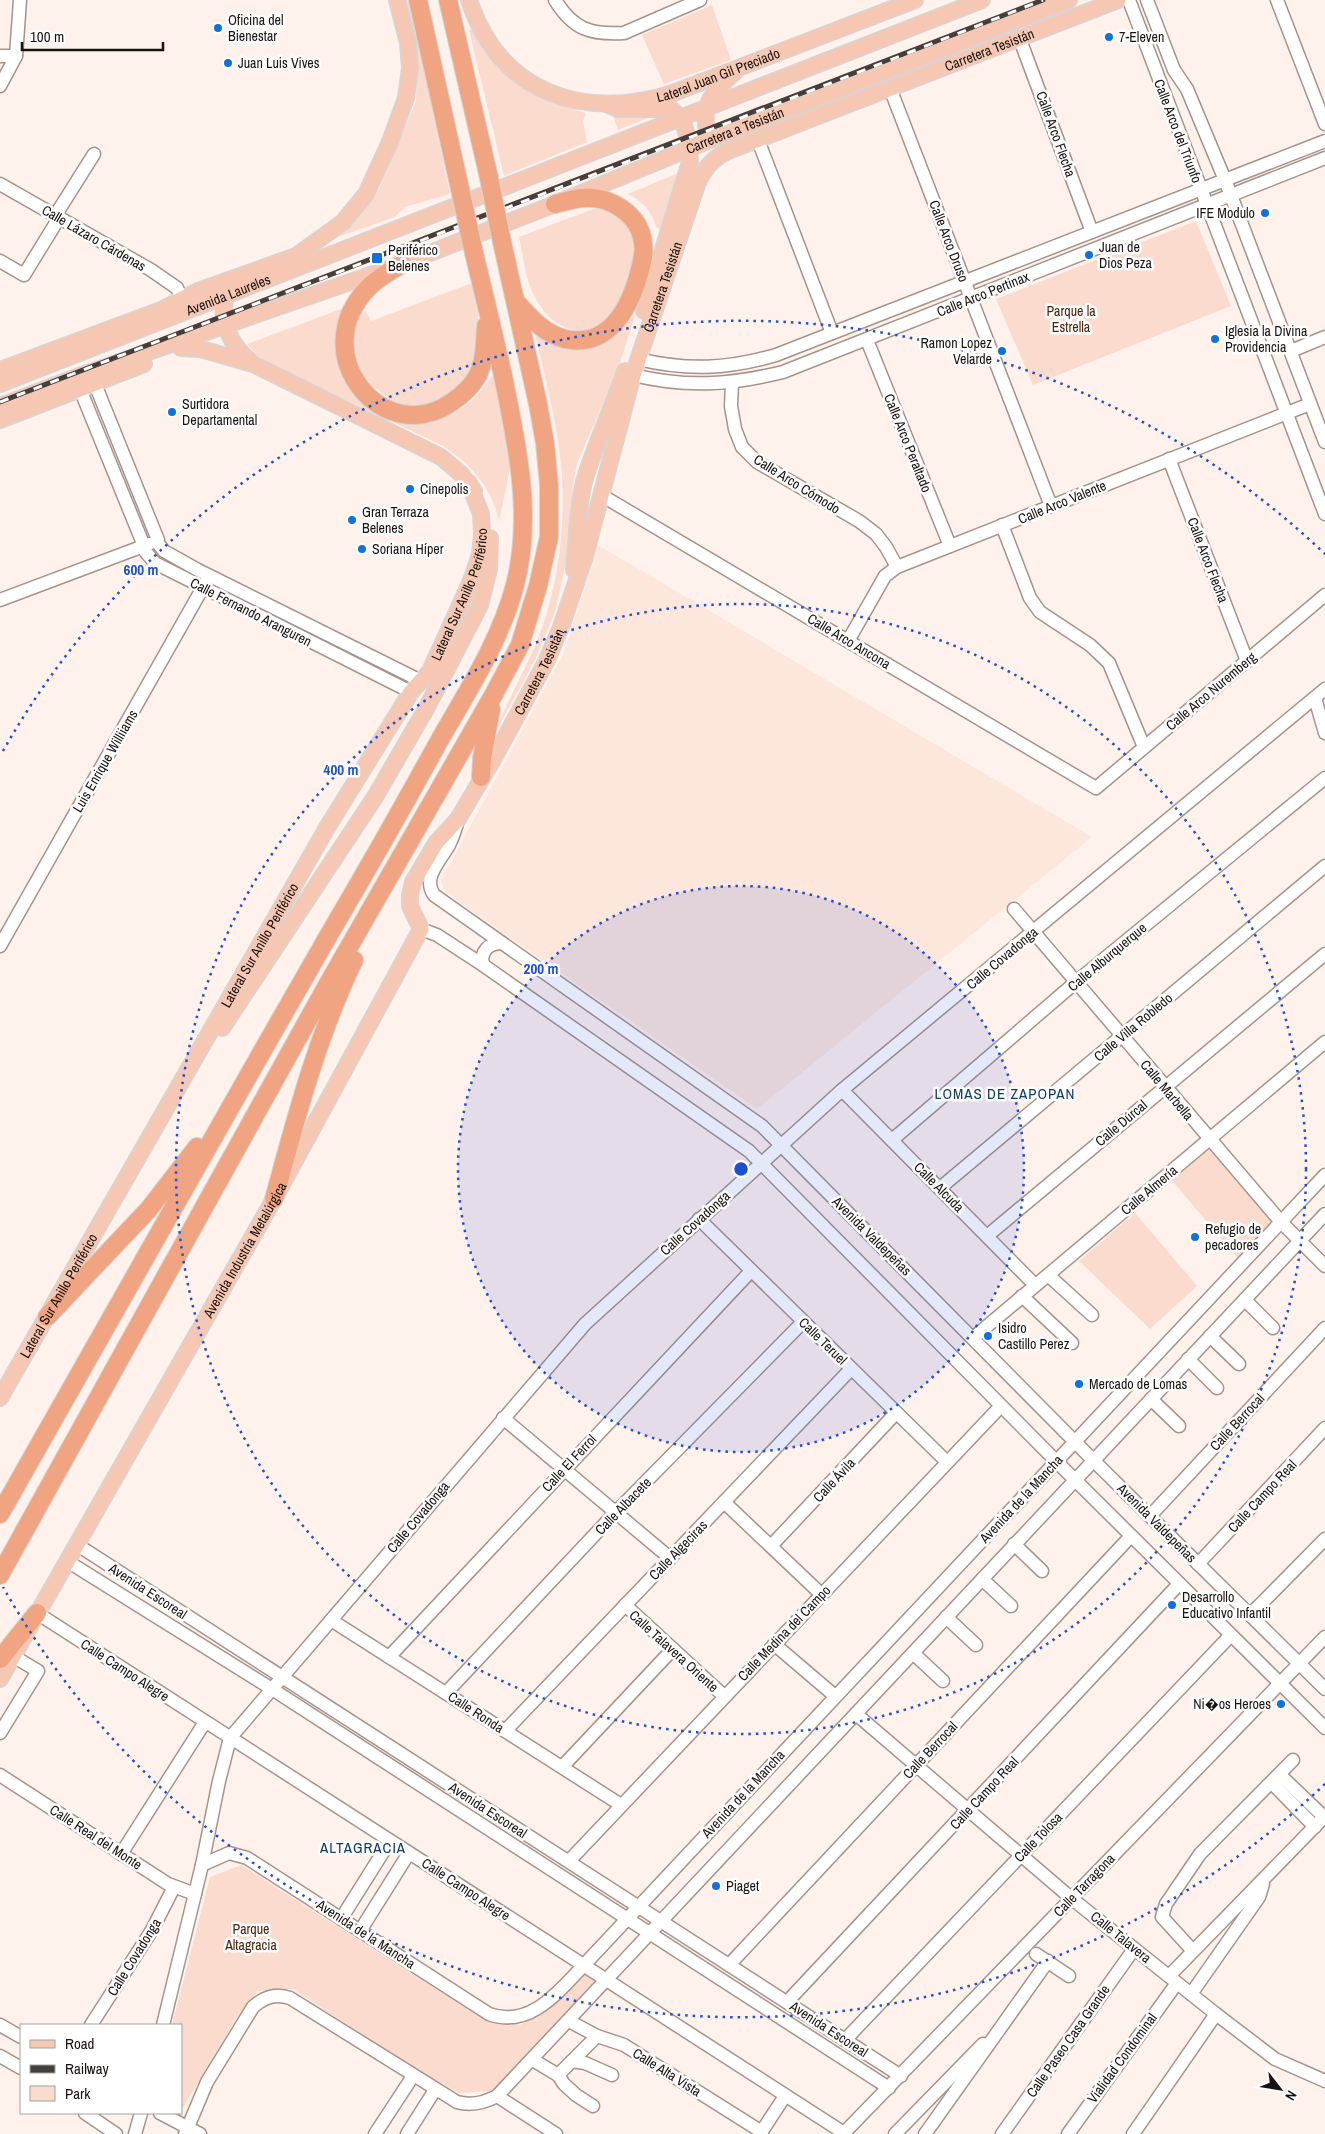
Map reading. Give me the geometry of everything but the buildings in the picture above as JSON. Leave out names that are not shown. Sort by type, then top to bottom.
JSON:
[{"type":"highway","points":[[0,1514],[330,932],[393,826],[481,668],[499,629],[515,584],[522,536],[523,494],[518,453],[488,309],[458,197],[418,0]]},
{"type":"highway","points":[[0,1575],[388,879],[494,694],[520,645],[538,586],[549,537],[549,485],[545,443],[517,303],[448,0]]},
{"type":"highway","points":[[517,303],[545,330],[563,339],[574,340],[586,339],[602,333],[612,326],[629,303],[644,253],[643,242],[635,222],[628,213],[612,203],[600,200],[582,198],[555,204]]},
{"type":"highway","points":[[402,264],[369,286],[358,298],[348,316],[343,341],[346,359],[355,382],[366,396],[382,406],[400,413],[420,415],[441,410],[462,395],[477,376],[484,354],[488,309]]},
{"type":"highway","points":[[482,777],[485,740],[494,694]]},
{"type":"highway","points":[[274,1199],[298,1110],[320,1042],[336,999],[378,907],[388,879]]},
{"type":"highway","points":[[47,1317],[149,1209],[180,1170],[330,932]]},
{"type":"highway","points":[[6,1657],[37,1613]]},
{"type":"main road","name":"Avenida Laureles","points":[[0,370],[161,310],[198,290],[296,256],[330,233],[354,211],[366,194],[389,144],[406,98],[410,68],[408,42],[397,0]]},
{"type":"main road","name":"Lateral Juan Gil Preciado","points":[[470,0],[477,23],[488,41],[507,64],[521,76],[553,95],[576,102],[606,104],[648,100],[752,63],[915,0]]},
{"type":"main road","points":[[952,12],[970,0]]},
{"type":"main road","points":[[458,197],[705,110],[982,0]]},
{"type":"main road","name":"Carretera a Tesistán","points":[[402,264],[823,95],[1069,0]]},
{"type":"main road","name":"Carretera Tesistán","points":[[458,819],[546,662],[573,594],[585,556],[633,375],[698,182],[705,168],[722,154],[1118,0]]},
{"type":"main road","points":[[910,61],[948,54],[987,50]]},
{"type":"main road","points":[[710,140],[706,130],[705,110],[715,92],[728,78],[752,63]]},
{"type":"main road","points":[[789,128],[823,95]]},
{"type":"main road","points":[[573,594],[578,518],[584,484],[594,450],[620,384],[690,162],[688,137],[680,118],[671,109],[618,109],[606,104]]},
{"type":"main road","name":"Avenida Laureles","points":[[0,384],[362,242],[458,197]]},
{"type":"main road","points":[[296,256],[362,242]]},
{"type":"main road","name":"Avenida Laureles","points":[[0,406],[82,375],[402,264]]},
{"type":"main road","points":[[227,295],[223,304],[222,314],[226,326],[236,348],[253,364]]},
{"type":"main road","name":"Avenida Laureles","points":[[0,420],[218,334],[226,326]]},
{"type":"main road","points":[[181,348],[210,351],[253,364],[452,465],[469,483],[485,514],[490,548],[488,579],[475,618],[426,709],[375,797],[229,1019],[200,1052]]},
{"type":"main road","name":"Lateral Sur Anillo Periférico","points":[[0,1398],[328,826],[416,687],[430,671],[471,581],[480,554],[481,514],[469,483]]},
{"type":"main road","points":[[421,930],[410,906],[411,889],[436,843],[458,819]]},
{"type":"main road","name":"Avenida Industria Metalúrgica","points":[[37,1613],[274,1199],[421,930]]},
{"type":"main road","points":[[0,1679],[6,1657]]},
{"type":"street","points":[[0,86],[16,56],[20,0]]},
{"type":"street","points":[[554,0],[563,14],[575,25],[592,32],[624,33],[700,0]]},
{"type":"street","name":"Calle Arco del Triunfo","points":[[1129,0],[1325,514]]},
{"type":"street","name":"Calle Arco del Triunfo","points":[[1147,0],[1174,70],[1187,89],[1225,180],[1325,442]]},
{"type":"street","points":[[1277,0],[1325,124]]},
{"type":"street","name":"Calle Arco Flecha","points":[[1019,37],[1092,232]]},
{"type":"street","points":[[0,56],[16,56]]},
{"type":"street","name":"Calle Arco Druso","points":[[890,88],[1051,506]]},
{"type":"street","points":[[758,140],[832,334]]},
{"type":"street","name":"Calle Arco Pertinax","points":[[638,359],[704,368],[726,366],[776,355],[1325,140]]},
{"type":"street","points":[[0,261],[24,274],[94,154]]},
{"type":"street","name":"Calle Arco Pertinax","points":[[633,375],[669,382],[703,385],[732,383],[783,372],[1325,158]]},
{"type":"street","name":"Calle Lázaro Cárdenas","points":[[0,184],[151,270],[177,288],[182,299]]},
{"type":"street","points":[[1290,351],[1325,337]]},
{"type":"street","name":"Calle Arco Peraltado","points":[[867,340],[950,546]]},
{"type":"street","name":"Calle Arco Cómodo","points":[[732,383],[731,406],[735,429],[742,447],[758,462],[859,521],[876,534],[897,567]]},
{"type":"street","name":"Calle Fernando Aranguren","points":[[88,386],[158,540],[156,541],[164,551],[323,632],[416,687]]},
{"type":"street","name":"Calle Fernando Aranguren","points":[[88,386],[144,550],[155,563],[317,645],[416,687]]},
{"type":"street","name":"Calle Arco Valente","points":[[848,641],[885,576],[897,567],[1310,404]]},
{"type":"street","name":"Calle Arco Flecha","points":[[1169,460],[1247,661]]},
{"type":"street","name":"Calle Arco Ancona","points":[[601,495],[1096,788]]},
{"type":"street","points":[[1002,525],[1030,598],[1040,612],[1090,645],[1109,663],[1144,747]]},
{"type":"street","points":[[0,600],[158,540]]},
{"type":"street","name":"Luis Enrique Williiams","points":[[0,946],[210,576]]},
{"type":"street","name":"Calle Arco Nuremberg","points":[[1096,788],[1325,595]]},
{"type":"street","points":[[317,645],[323,632]]},
{"type":"street","name":"Calle Covadonga","points":[[202,1865],[230,1738],[585,1324],[842,1090],[1325,689]]},
{"type":"street","points":[[1315,698],[1325,733]]},
{"type":"street","name":"Calle Alburquerque","points":[[892,1140],[1076,982],[1325,778]]},
{"type":"street","name":"Avenida Valdepeñas","points":[[458,819],[452,838],[430,878],[430,888],[437,898],[740,1110],[782,1144],[1075,1442],[1325,1689]]},
{"type":"street","name":"Calle Villa Robledo","points":[[940,1188],[1325,866]]},
{"type":"street","name":"Calle Marbella","points":[[1014,909],[1281,1222],[1325,1266]]},
{"type":"street","name":"Avenida Valdepeñas","points":[[421,930],[437,936],[483,966],[734,1139],[761,1163],[1001,1406],[1325,1728]]},
{"type":"street","points":[[483,966],[482,957],[486,949],[493,944],[502,943]]},
{"type":"street","name":"Calle Dúrcal","points":[[987,1236],[1325,954]]},
{"type":"street","name":"Calle Almería","points":[[973,1338],[1325,1042]]},
{"type":"street","name":"Calle Alcuda","points":[[842,1090],[1035,1285]]},
{"type":"street","name":"Avenida de la Mancha","points":[[202,1865],[229,1853],[247,1858],[489,2014],[498,2017],[521,2016],[537,2010],[548,2002],[584,1965],[1325,1175]]},
{"type":"street","name":"Avenida de la Mancha","points":[[186,2130],[207,2082],[253,2008],[260,2001],[275,1995],[290,1998],[448,2098],[464,2104],[481,2103],[497,2096],[533,2060],[982,1578],[1325,1214]]},
{"type":"street","name":"Calle Teruel","points":[[699,1220],[947,1462]]},
{"type":"street","name":"Calle El Ferrol","points":[[389,1657],[564,1468],[751,1271]]},
{"type":"street","points":[[1048,1275],[1092,1315]]},
{"type":"street","points":[[1022,1296],[1072,1343]]},
{"type":"street","points":[[1245,1300],[1273,1328]]},
{"type":"street","name":"Calle Albacete","points":[[446,1693],[616,1512],[803,1322]]},
{"type":"street","name":"Calle Berrocal","points":[[1150,1516],[1325,1328]]},
{"type":"street","points":[[1210,1336],[1239,1364]]},
{"type":"street","points":[[1188,1359],[1217,1388]]},
{"type":"street","name":"Calle Algeciras","points":[[505,1731],[852,1369]]},
{"type":"street","points":[[1151,1399],[1179,1426]]},
{"type":"street","name":"Calle Medina del Campo","points":[[569,1862],[724,1696],[1001,1406]]},
{"type":"street","name":"Calle Ávila","points":[[771,1546],[896,1413]]},
{"type":"street","points":[[503,1418],[670,1558]]},
{"type":"street","name":"Calle Campo Real","points":[[1198,1564],[1325,1428]]},
{"type":"street","points":[[724,1502],[821,1594]]},
{"type":"street","name":"Calle Berrocal","points":[[730,1965],[1132,1536]]},
{"type":"street","points":[[1250,1615],[1325,1539]]},
{"type":"street","name":"Avenida Escoreal","points":[[76,1544],[281,1678],[901,2076]]},
{"type":"street","points":[[1014,1544],[1042,1571]]},
{"type":"street","name":"Avenida Escoreal","points":[[67,1561],[272,1689],[889,2088]]},
{"type":"street","points":[[982,1578],[1011,1606]]},
{"type":"street","name":"Calle Campo Real","points":[[787,2002],[1180,1584]]},
{"type":"street","name":"Calle Talavera Oriente","points":[[625,1606],[724,1696]]},
{"type":"street","name":"Calle Campo Alegre","points":[[37,1613],[844,2134]]},
{"type":"street","points":[[946,1617],[976,1644]]},
{"type":"street","name":"Calle Ronda","points":[[331,1620],[621,1805]]},
{"type":"street","name":"Calle Tolosa","points":[[845,2040],[1231,1635]]},
{"type":"street","name":"Calle Tarragona","points":[[844,2134],[1325,1637]]},
{"type":"street","points":[[774,1644],[836,1696]]},
{"type":"street","points":[[562,1767],[673,1649]]},
{"type":"street","points":[[913,1653],[943,1681]]},
{"type":"street","points":[[0,1733],[38,1671],[6,1657]]},
{"type":"street","name":"Calle Talavera","points":[[856,1714],[1071,1898],[1216,2014],[1275,2058],[1325,2081]]},
{"type":"street","points":[[121,1854],[205,1722]]},
{"type":"street","points":[[1193,1951],[1162,1917],[1162,1911],[1200,1854],[1293,1760]]},
{"type":"street","name":"Calle Real del Monte","points":[[0,1775],[174,1888],[195,1894]]},
{"type":"street","points":[[1173,1979],[1193,1951],[1324,1817],[1276,1779]]},
{"type":"street","points":[[1276,1779],[1315,1826]]},
{"type":"street","points":[[341,1919],[390,1840]]},
{"type":"street","points":[[360,1930],[409,1853]]},
{"type":"street","points":[[163,2024],[202,1865]]},
{"type":"street","points":[[1192,1994],[1259,1897],[1264,1880]]},
{"type":"street","name":"Calle Covadonga","points":[[92,2024],[152,1930],[174,1888]]},
{"type":"street","name":"Calle Paseo Casa Grande","points":[[1004,2133],[1134,1949]]},
{"type":"street","points":[[1036,1954],[1069,1976]]},
{"type":"street","points":[[924,2134],[1048,1961]]},
{"type":"street","name":"Vialidad Condominal","points":[[1068,2134],[1173,1979]]},
{"type":"street","points":[[1133,2134],[1216,2014]]},
{"type":"street","name":"Calle Alta Vista","points":[[569,2021],[597,2036],[624,2045],[761,2133]]},
{"type":"street","points":[[0,2025],[20,2035]]},
{"type":"street","points":[[558,2075],[597,2036]]},
{"type":"street","points":[[894,2134],[979,2047],[994,2038]]},
{"type":"street","points":[[0,2056],[20,2067]]},
{"type":"street","points":[[533,2060],[558,2075],[570,2090],[593,2106]]},
{"type":"street","points":[[572,2061],[586,2063],[612,2075]]},
{"type":"street","points":[[375,2134],[413,2076]]},
{"type":"street","points":[[947,2080],[953,2082],[958,2088]]},
{"type":"street","points":[[407,2134],[435,2090]]},
{"type":"street","points":[[497,2096],[556,2134]]},
{"type":"street","points":[[761,2133],[785,2096]]},
{"type":"street","points":[[87,2114],[116,2134]]},
{"type":"street","points":[[135,2134],[141,2114]]},
{"type":"street","points":[[162,2114],[186,2130],[200,2134]]},
{"type":"shaded area","points":[[598,545],[1092,837],[757,1109],[459,902],[444,890],[441,880],[564,653]]},
{"type":"green space","points":[[404,0],[409,0],[450,194],[405,207],[395,217],[338,237],[359,217],[379,189],[416,101],[417,57]]},
{"type":"green space","points":[[712,5],[731,60],[664,84],[642,35]]},
{"type":"green space","points":[[473,29],[494,60],[520,83],[551,100],[586,113],[583,121],[587,142],[504,176],[469,30]]},
{"type":"green space","points":[[660,113],[618,130],[613,116]]},
{"type":"green space","points":[[683,171],[663,231],[656,227],[652,216],[646,208],[628,194]]},
{"type":"green space","points":[[596,208],[614,215],[627,225],[636,240],[638,259],[621,306],[615,315],[603,324],[591,329],[579,330],[568,328],[548,315],[533,293],[524,266],[519,237]]},
{"type":"green space","name":"Parque la Estrella","points":[[1196,221],[1231,306],[1033,385],[996,299]]},
{"type":"green space","points":[[472,283],[478,313],[480,349],[464,385],[433,404],[405,405],[391,400],[371,385],[363,374],[354,344],[360,313],[366,311],[371,321]]},
{"type":"green space","points":[[349,306],[345,374],[423,422],[447,415],[466,405],[482,390],[496,369],[512,459],[499,521],[496,509],[485,487],[471,469],[453,453],[443,446],[281,369],[258,356],[247,344]]},
{"type":"green space","points":[[636,313],[616,375],[577,463],[573,485],[567,557],[555,612],[535,660],[495,733],[543,625],[554,586],[560,546],[563,504],[561,464],[554,416],[536,337],[540,333],[609,339],[620,332]]},
{"type":"green space","points":[[1208,1143],[1276,1222],[1240,1261],[1169,1177]]},
{"type":"green space","points":[[1135,1213],[1197,1286],[1150,1329],[1079,1261]]},
{"type":"green space","name":"Parque Altagracia","points":[[241,1865],[486,2021],[520,2025],[558,2001],[584,1973],[598,1983],[492,2091],[459,2093],[414,2068],[293,1989],[258,1991],[235,2020],[182,2109],[182,2024],[172,2024],[210,1877]]},
{"type":"railway","points":[[0,402],[1043,0]]},
{"type":"place","name":"Oficina del Bienestar","points":[[218,28]]},
{"type":"place","name":"7-Eleven","points":[[1109,37]]},
{"type":"place","name":"Juan Luis Vives","points":[[228,63]]},
{"type":"place","name":"IFE Modulo","points":[[1265,213]]},
{"type":"place","name":"Juan de Dios Peza","points":[[1089,255]]},
{"type":"place","name":"Periférico Belenes","points":[[377,258]]},
{"type":"place","name":"Iglesia la Divina Providencia","points":[[1215,339]]},
{"type":"place","name":"Ramon Lopez Velarde","points":[[1002,351]]},
{"type":"place","name":"Surtidora Departamental","points":[[172,412]]},
{"type":"place","name":"Cinepolis","points":[[410,489]]},
{"type":"place","name":"Gran Terraza Belenes","points":[[352,520]]},
{"type":"place","name":"Soriana Híper","points":[[362,549]]},
{"type":"place","name":"Refugio de pecadores","points":[[1195,1237]]},
{"type":"place","name":"Isidro Castillo Perez","points":[[988,1336]]},
{"type":"place","name":"Mercado de Lomas","points":[[1079,1384]]},
{"type":"place","name":"Desarrollo Educativo Infantil","points":[[1172,1605]]},
{"type":"place","name":"Ni�os Heroes","points":[[1281,1704]]},
{"type":"place","name":"Piaget","points":[[716,1886]]},
{"type":"district","name":"LOMAS DE ZAPOPAN","points":[[1005,1094]]},
{"type":"district","name":"ALTAGRACIA","points":[[363,1848]]}]
